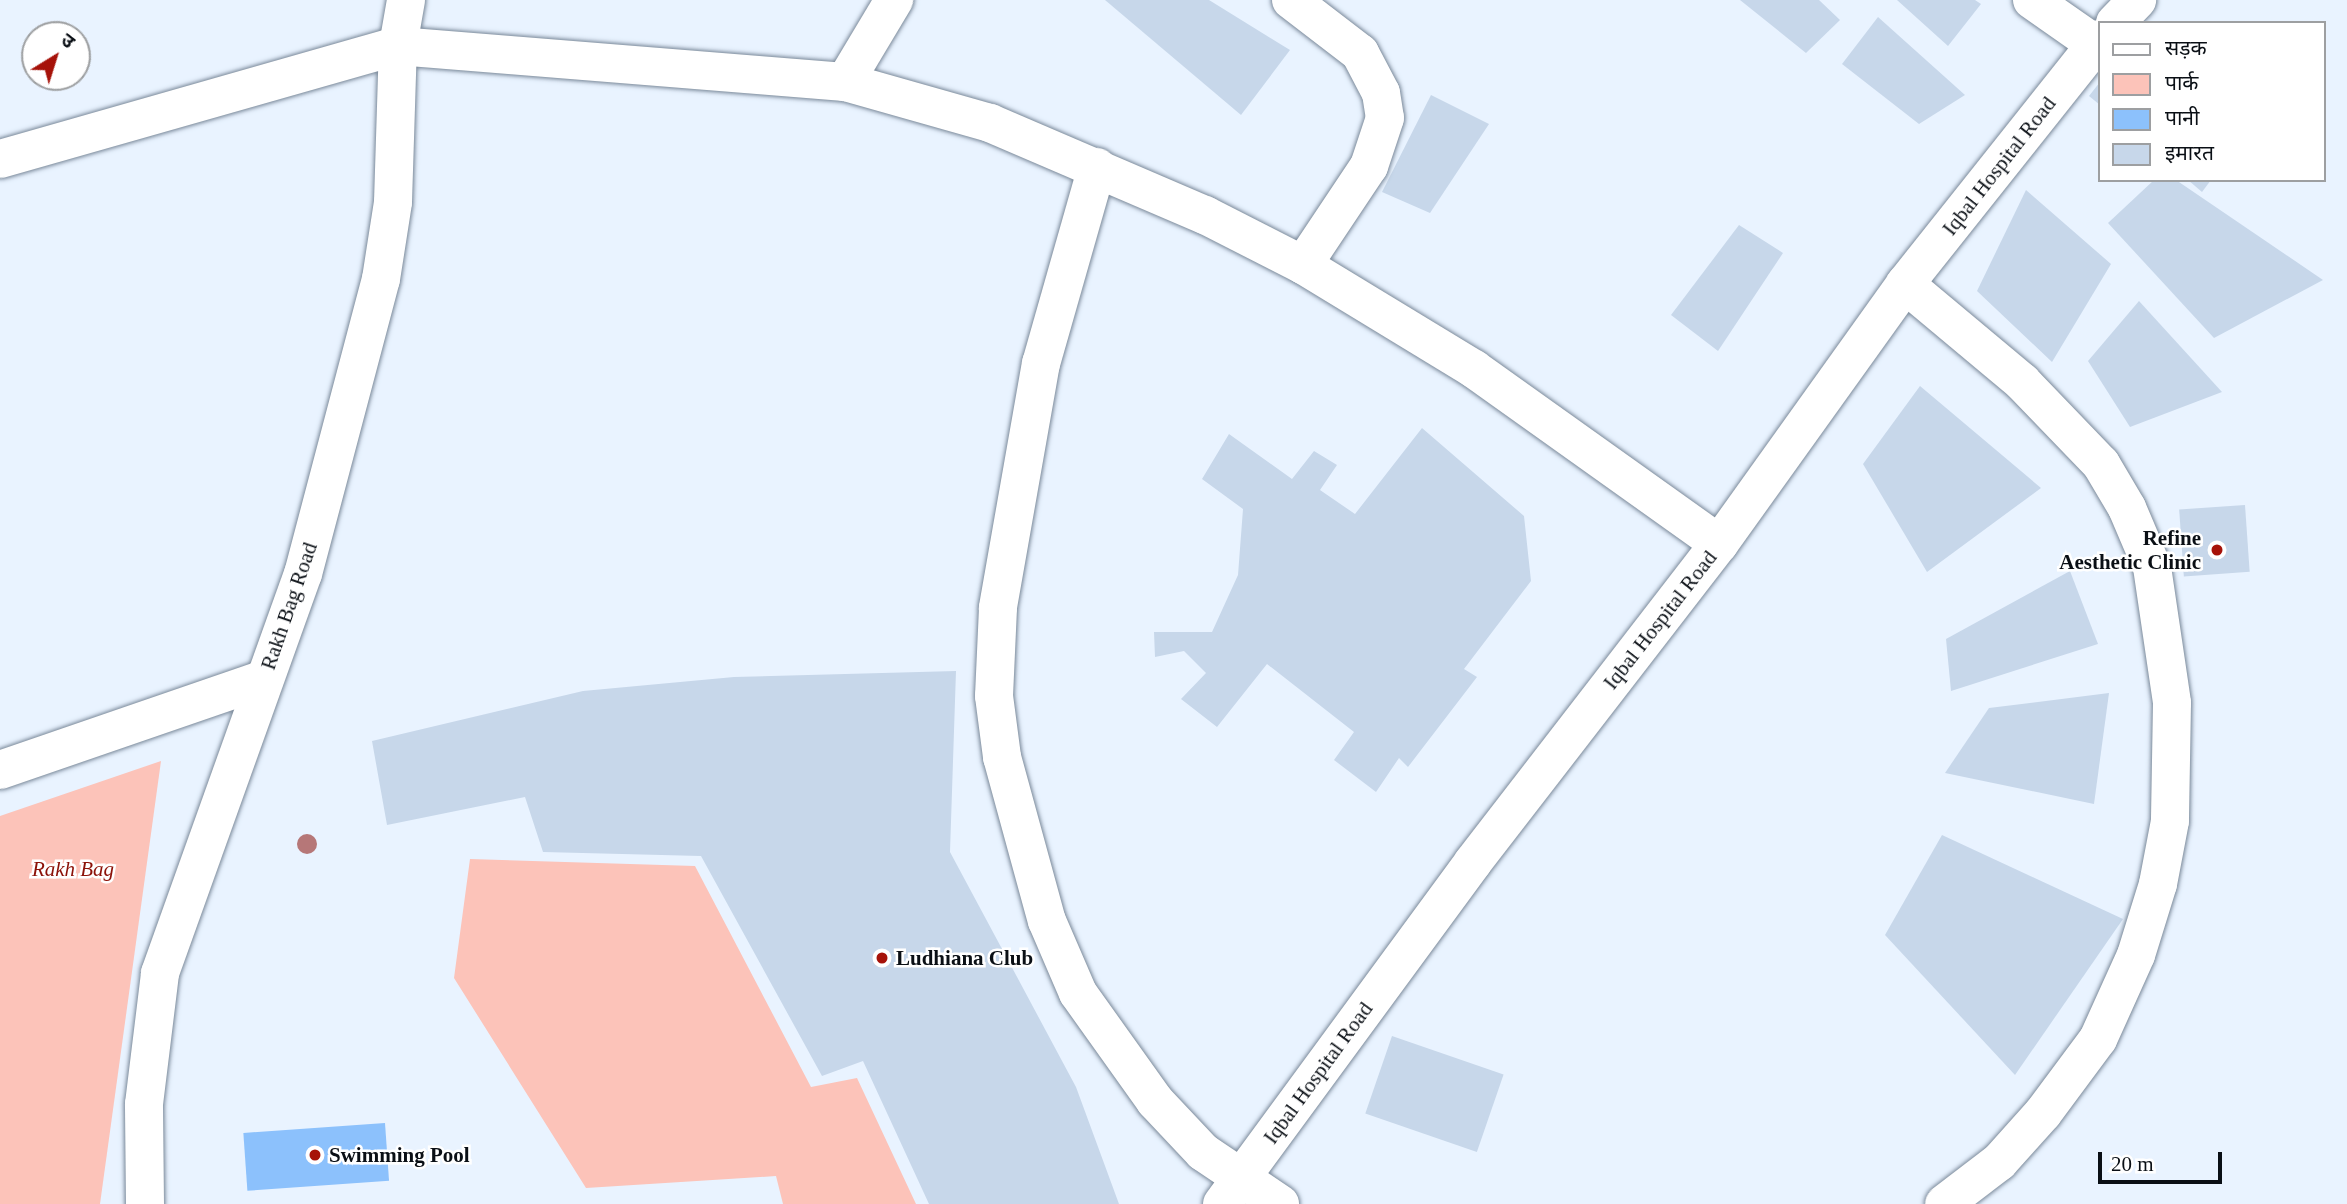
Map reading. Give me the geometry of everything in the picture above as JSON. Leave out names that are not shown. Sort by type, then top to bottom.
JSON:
[{"type":"street","name":"Rakh Bag Road","points":[[145,1204],[144,1104],[160,973],[307,561],[381,279],[393,202],[398,47],[406,0]]},
{"type":"street","points":[[845,82],[894,0]]},
{"type":"street","points":[[1291,0],[1360,53],[1381,93],[1385,118],[1368,166],[1303,265]]},
{"type":"street","points":[[2032,0],[2098,32]]},
{"type":"street","name":"Iqbal Hospital Road","points":[[2117,21],[2137,0]]},
{"type":"street","name":"Iqbal Hospital Road","points":[[1231,1192],[1473,862],[1719,544],[1905,284],[2098,43]]},
{"type":"street","points":[[0,159],[398,47],[845,82],[990,123],[1097,167],[1303,265],[1474,369],[1719,544]]},
{"type":"street","points":[[1097,167],[1041,363],[998,608],[994,696],[1002,757],[1047,921],[1078,993],[1155,1101],[1203,1152],[1231,1192],[1280,1204]]},
{"type":"street","points":[[1905,284],[2022,382],[2101,464],[2127,508],[2152,567],[2172,703],[2171,821],[2158,884],[2136,955],[2098,1039],[2043,1113],[1999,1162],[1944,1204]]},
{"type":"street","points":[[0,771],[264,680]]},
{"type":"green space","name":"Rakh Bag","points":[[161,761],[100,1204],[0,1204],[0,816]]},
{"type":"green space","points":[[470,859],[695,866],[811,1087],[857,1078],[916,1204],[783,1204],[776,1176],[586,1188],[454,978]]},
{"type":"water","name":"Swimming Pool","points":[[385,1123],[389,1181],[247,1191],[243,1133]]},
{"type":"building","points":[[1105,0],[1209,0],[1290,50],[1241,115]]},
{"type":"building","points":[[1740,0],[1819,0],[1840,20],[1806,53]]},
{"type":"building","points":[[1897,0],[1975,0],[1981,4],[1948,46]]},
{"type":"building","points":[[1878,17],[1965,95],[1919,124],[1842,64]]},
{"type":"building","points":[[2098,85],[2098,103],[2089,96]]},
{"type":"building","points":[[1431,95],[1489,124],[1430,213],[1382,192]]},
{"type":"building","points":[[2152,182],[2179,182],[2323,280],[2214,338],[2108,223]]},
{"type":"building","points":[[2190,182],[2210,182],[2202,192]]},
{"type":"building","points":[[2026,190],[2111,264],[2052,362],[1977,291]]},
{"type":"building","points":[[1739,225],[1783,253],[1718,351],[1671,315]]},
{"type":"building","points":[[2139,301],[2222,392],[2130,427],[2088,361]]},
{"type":"building","points":[[1920,386],[2041,488],[1927,572],[1863,464]]},
{"type":"building","points":[[1422,428],[1524,516],[1531,581],[1464,669],[1477,677],[1408,767],[1399,758],[1376,792],[1334,760],[1354,732],[1267,664],[1217,727],[1181,699],[1206,673],[1184,651],[1155,657],[1154,632],[1212,632],[1238,575],[1243,509],[1202,479],[1229,434],[1292,479],[1314,451],[1337,465],[1320,490],[1355,514]]},
{"type":"building","points":[[2245,505],[2250,572],[2184,576],[2179,510]]},
{"type":"building","points":[[2070,571],[2098,644],[1951,691],[1946,639]]},
{"type":"building","name":"Ludhiana Club","points":[[956,671],[950,852],[1076,1087],[1119,1204],[929,1204],[863,1061],[822,1076],[701,856],[543,852],[525,797],[387,825],[372,741],[583,691],[734,677]]},
{"type":"building","points":[[2109,693],[2094,804],[1945,773],[1989,708]]},
{"type":"building","points":[[1942,835],[2123,919],[2015,1075],[1885,935]]},
{"type":"building","points":[[1392,1036],[1504,1074],[1477,1152],[1365,1114]]},
{"type":"place","name":"Refine Aesthetic Clinic","points":[[2217,550]]},
{"type":"place","name":"Ludhiana Club","points":[[882,958]]},
{"type":"place","name":"Swimming Pool","points":[[315,1155]]}]
